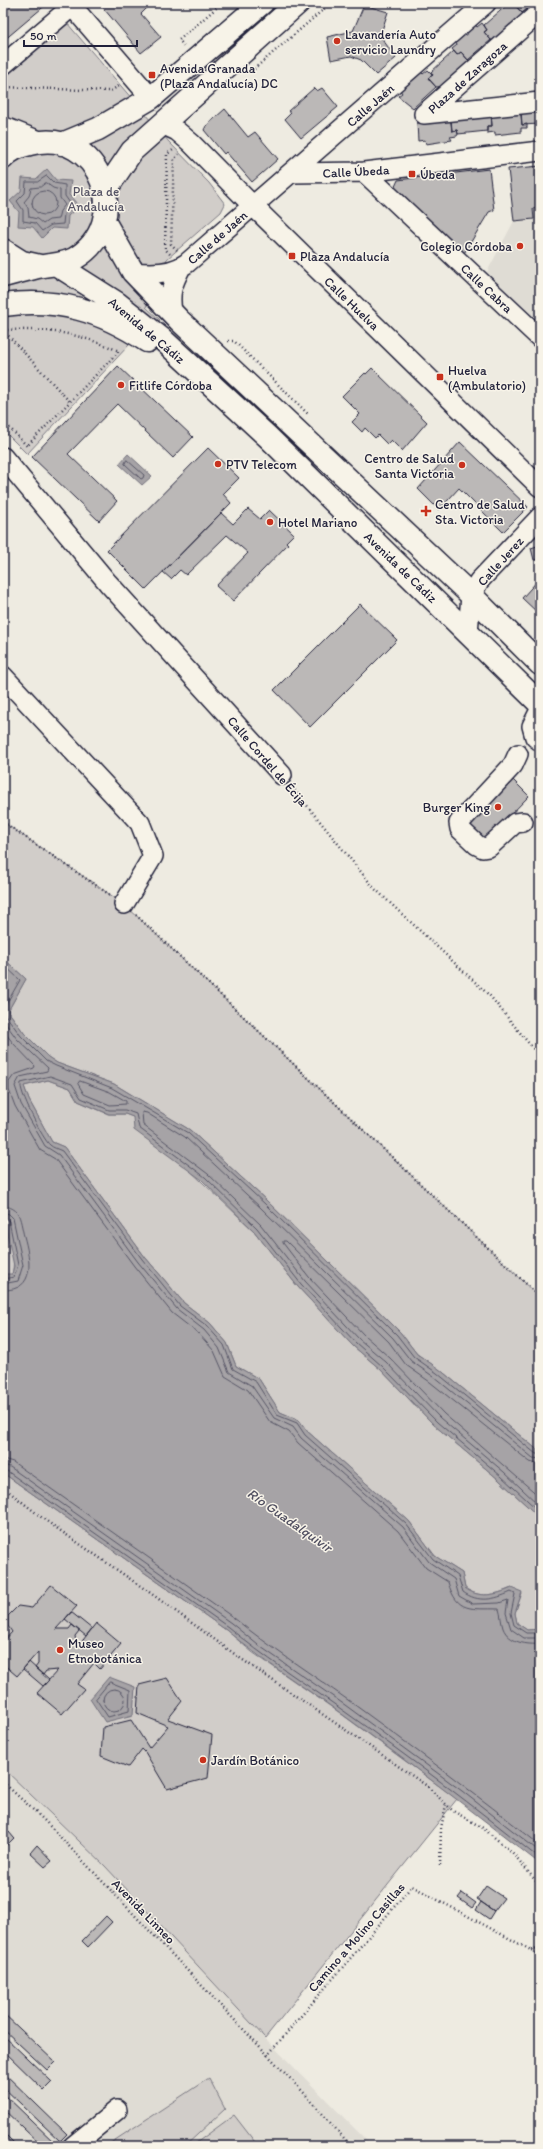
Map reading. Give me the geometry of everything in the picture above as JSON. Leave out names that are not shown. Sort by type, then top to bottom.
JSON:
[{"type":"main road","points":[[62,144],[98,129],[152,98],[262,3]]},
{"type":"main road","points":[[106,191],[132,151],[298,3]]},
{"type":"main road","points":[[3,128],[38,142],[62,144],[78,151],[90,162],[100,175],[106,191],[107,206],[104,221],[98,236],[87,250],[73,259],[3,276]]},
{"type":"main road","points":[[3,158],[20,146],[38,142]]},
{"type":"main road","name":"Avenida de Cádiz","points":[[104,221],[133,272],[172,312],[472,595],[540,664]]},
{"type":"main road","points":[[3,250],[22,262],[49,266]]},
{"type":"main road","name":"Avenida de Cádiz","points":[[49,266],[130,312],[268,437],[540,704]]},
{"type":"main road","points":[[3,305],[42,302],[64,304],[106,316],[128,328],[155,346],[225,398]]},
{"type":"street","name":"Calle Jaén","points":[[252,205],[291,173],[486,3]]},
{"type":"street","points":[[3,65],[74,5],[152,98]]},
{"type":"street","name":"Plaza de Zaragoza","points":[[540,12],[424,114],[540,102]]},
{"type":"street","name":"Calle Huelva","points":[[162,124],[189,140],[252,205],[540,487]]},
{"type":"street","name":"Calle Úbeda","points":[[291,173],[364,172],[540,151]]},
{"type":"street","name":"Calle Cabra","points":[[364,172],[540,338]]},
{"type":"street","name":"Calle de Jaén","points":[[172,312],[170,299],[171,286],[184,265],[252,205]]},
{"type":"street","name":"Calle de Jaén","points":[[133,272],[147,274],[184,265]]},
{"type":"street","name":"Calle Cordel de Écija","points":[[3,457],[108,583],[282,775]]},
{"type":"street","name":"Calle Jerez","points":[[468,633],[472,595],[479,582],[540,517]]},
{"type":"street","points":[[3,676],[140,823],[153,856],[124,904]]},
{"type":"street","points":[[540,710],[532,726],[535,737],[540,741]]},
{"type":"street","points":[[518,754],[513,765],[459,823],[460,828],[477,845],[483,848],[489,847],[515,823],[523,822]]},
{"type":"street","points":[[73,2146],[117,2110]]},
{"type":"path","points":[[196,60],[179,40],[222,3]]},
{"type":"path","points":[[248,74],[331,3]]},
{"type":"path","points":[[3,87],[110,91],[133,76]]},
{"type":"path","points":[[184,265],[165,249],[167,154],[189,140]]},
{"type":"path","points":[[184,265],[171,244],[174,159],[189,140]]},
{"type":"path","points":[[3,330],[70,402]]},
{"type":"path","points":[[3,330],[63,332],[89,338],[119,351],[27,446],[3,421]]},
{"type":"path","name":"Calle Cordel de Écija","points":[[282,775],[374,888],[490,996],[540,1057]]},
{"type":"path","points":[[3,822],[124,904],[540,1297]]},
{"type":"path","points":[[3,1487],[45,1520],[149,1592],[240,1658],[427,1786],[453,1811],[483,1828],[512,1852],[540,1886]]},
{"type":"path","name":"Avenida Linneo","points":[[3,1782],[43,1820],[352,2146]]},
{"type":"path","points":[[440,1865],[441,1828],[446,1805]]},
{"type":"path","name":"Camino a Molino Casillas","points":[[267,2056],[412,1886],[540,1955]]},
{"type":"path","points":[[531,1950],[540,1949]]},
{"type":"shaded area","name":"Colegio Córdoba","points":[[540,208],[540,324],[487,272],[514,221],[534,219],[533,209]]},
{"type":"shaded area","points":[[3,1768],[105,1866],[265,2038],[372,2146],[3,2146]]},
{"type":"green space","name":"Plaza de Andalucía","points":[[67,23],[169,142],[209,183],[225,204],[221,212],[167,259],[146,307],[160,320],[158,322],[144,311],[129,345],[27,454],[3,430],[3,69]]},
{"type":"green space","points":[[3,822],[124,904],[540,1297],[540,1452],[439,1369],[417,1354],[400,1332],[267,1201],[190,1130],[114,1084],[57,1063],[48,1057],[24,1033],[8,1011],[26,979],[3,958]]},
{"type":"green space","points":[[48,1080],[70,1088],[78,1101],[108,1114],[125,1114],[133,1117],[254,1231],[298,1287],[353,1346],[380,1369],[434,1425],[498,1479],[540,1518],[540,1629],[527,1630],[517,1623],[515,1613],[522,1593],[511,1588],[494,1594],[482,1595],[476,1594],[465,1588],[462,1573],[435,1556],[409,1521],[307,1431],[299,1420],[280,1412],[259,1379],[236,1366],[227,1343],[210,1323],[184,1303],[145,1257],[64,1147],[52,1142],[29,1100],[24,1086]]},
{"type":"green space","points":[[3,1214],[13,1252],[12,1275],[3,1274]]},
{"type":"green space","name":"Jardín Botánico","points":[[3,1473],[226,1630],[252,1652],[340,1713],[457,1799],[265,2038],[105,1866],[3,1768]]},
{"type":"green space","points":[[209,2078],[225,2109],[185,2146],[106,2146]]},
{"type":"green space","points":[[234,2115],[258,2146],[192,2146]]},
{"type":"water","points":[[47,169],[56,180],[71,181],[69,195],[79,206],[68,216],[67,229],[52,228],[42,238],[33,227],[18,226],[19,212],[10,201],[21,191],[22,178],[36,179]]},
{"type":"water","points":[[128,454],[152,476],[142,485],[119,464]]},
{"type":"water","name":"Río Guadalquivir","points":[[3,958],[26,979],[8,1011],[24,1033],[48,1057],[57,1063],[114,1084],[190,1130],[267,1201],[400,1332],[417,1354],[439,1369],[540,1452],[540,1518],[498,1479],[434,1425],[380,1369],[353,1346],[298,1287],[254,1231],[202,1180],[134,1130],[133,1117],[125,1114],[109,1114],[78,1101],[70,1088],[48,1080],[24,1086],[29,1100],[52,1142],[64,1147],[145,1257],[184,1303],[210,1323],[227,1343],[236,1366],[259,1379],[280,1412],[299,1420],[307,1431],[409,1521],[435,1556],[462,1573],[465,1588],[476,1594],[482,1595],[494,1594],[512,1588],[522,1592],[515,1613],[517,1623],[527,1630],[540,1629],[540,1864],[364,1730],[268,1662],[226,1630],[3,1473],[3,1274],[12,1274],[14,1266],[3,1214]]},
{"type":"water","points":[[109,1677],[135,1687],[133,1715],[105,1722],[90,1699]]},
{"type":"building","points":[[3,3],[48,3],[3,41]]},
{"type":"building","points":[[99,3],[142,3],[147,8],[141,14],[161,37],[141,53]]},
{"type":"building","points":[[507,3],[534,3],[522,13],[514,4],[510,7]]},
{"type":"building","points":[[508,4],[510,7],[514,4],[524,15],[500,41],[491,40],[484,32],[487,30],[484,25]]},
{"type":"building","points":[[364,5],[388,12],[381,33],[383,40],[396,58],[376,75],[361,60],[351,56],[331,60],[327,37],[353,31]]},
{"type":"building","points":[[482,23],[487,30],[484,32],[491,40],[468,60],[461,52],[457,55],[452,49],[457,45],[456,43],[475,24],[477,27]]},
{"type":"building","points":[[454,51],[457,55],[461,52],[470,62],[447,86],[436,87],[428,78],[433,75],[431,72]]},
{"type":"building","points":[[428,70],[433,75],[428,78],[436,87],[413,108],[398,96],[402,93],[400,90],[421,72],[423,74]]},
{"type":"building","points":[[314,88],[317,91],[322,88],[338,107],[301,138],[285,119],[291,113],[288,111]]},
{"type":"building","points":[[540,102],[540,124],[522,125],[520,107]]},
{"type":"building","points":[[225,109],[248,137],[255,132],[278,159],[252,182],[226,152],[224,154],[204,130],[206,126]]},
{"type":"building","points":[[521,111],[522,125],[527,124],[527,128],[521,128],[521,132],[495,135],[495,132],[487,133],[487,126],[492,126],[491,114]]},
{"type":"building","points":[[491,114],[492,126],[487,126],[487,131],[458,134],[457,130],[452,131],[450,116]]},
{"type":"building","points":[[451,119],[452,131],[457,130],[458,134],[457,136],[450,137],[452,140],[426,144],[425,140],[418,141],[417,123]]},
{"type":"building","points":[[540,166],[540,208],[533,209],[534,219],[514,221],[508,169]]},
{"type":"building","points":[[489,169],[494,210],[489,212],[463,255],[413,205],[410,208],[393,191],[398,180]]},
{"type":"building","points":[[118,366],[193,437],[173,458],[117,404],[68,454],[117,501],[99,521],[32,457]]},
{"type":"building","points":[[372,368],[427,422],[402,451],[391,440],[387,444],[378,435],[375,438],[365,428],[362,432],[352,422],[360,414],[342,396]]},
{"type":"building","name":"Centro de Salud Santa Victoria","points":[[460,442],[528,507],[503,532],[459,488],[439,510],[418,489]]},
{"type":"building","points":[[208,448],[239,478],[223,494],[231,503],[146,589],[107,550]]},
{"type":"building","points":[[248,509],[260,519],[269,510],[294,534],[286,542],[288,544],[233,601],[216,586],[248,553],[227,535],[186,575],[180,570],[171,579],[163,572],[221,513],[233,524]]},
{"type":"building","points":[[540,545],[540,564],[539,559],[534,560],[531,548]]},
{"type":"building","points":[[540,578],[540,615],[522,598]]},
{"type":"building","points":[[360,604],[397,640],[310,727],[274,690]]},
{"type":"building","name":"Burger King","points":[[509,776],[529,796],[484,842],[464,822]]},
{"type":"building","name":"Museo Etnobotánica","points":[[51,1585],[77,1606],[56,1629],[69,1629],[72,1625],[79,1631],[75,1636],[77,1648],[96,1623],[121,1644],[100,1669],[94,1663],[77,1684],[84,1689],[62,1714],[37,1693],[58,1670],[46,1671],[43,1675],[35,1668],[38,1664],[38,1652],[17,1676],[3,1664],[3,1642],[12,1632],[8,1626],[8,1616],[18,1606],[32,1608]]},
{"type":"building","points":[[71,1612],[92,1629],[86,1636],[65,1619]]},
{"type":"building","points":[[29,1662],[49,1680],[43,1686],[23,1669]]},
{"type":"building","points":[[167,1678],[182,1701],[168,1719],[212,1735],[208,1778],[167,1789],[142,1749],[128,1767],[101,1756],[103,1727],[131,1720],[149,1748],[168,1726],[137,1713],[139,1685]]},
{"type":"building","points":[[9,1832],[14,1838],[3,1849],[3,1838]]},
{"type":"building","points":[[37,1845],[52,1861],[45,1867],[30,1853]]},
{"type":"building","points":[[486,1886],[504,1898],[494,1911],[477,1899]]},
{"type":"building","points":[[462,1893],[476,1903],[472,1908],[458,1898]]},
{"type":"building","points":[[481,1902],[494,1911],[489,1919],[476,1910]]},
{"type":"building","points":[[106,1916],[112,1922],[88,1947],[82,1941]]},
{"type":"building","points":[[3,2013],[55,2062],[47,2070],[3,2029]]},
{"type":"building","points":[[3,2035],[52,2082],[44,2090],[3,2050]]},
{"type":"building","points":[[3,2072],[67,2134],[60,2141],[3,2087]]},
{"type":"building","points":[[3,2093],[57,2145],[42,2146],[3,2109]]},
{"type":"building","points":[[3,2132],[17,2146],[3,2146]]},
{"type":"place","name":"Lavandería Auto servicio Laundry","points":[[337,41]]},
{"type":"place","name":"Avenida Granada (Plaza Andalucía) DC","points":[[152,75]]},
{"type":"place","name":"Úbeda","points":[[412,174]]},
{"type":"place","name":"Colegio Córdoba","points":[[520,246]]},
{"type":"place","name":"Plaza Andalucía","points":[[292,256]]},
{"type":"place","name":"Huelva (Ambulatorio)","points":[[440,377]]},
{"type":"place","name":"Fitlife Córdoba","points":[[121,385]]},
{"type":"place","name":"PTV Telecom","points":[[218,464]]},
{"type":"place","name":"Centro de Salud Santa Victoria","points":[[462,465]]},
{"type":"place","name":"Centro de Salud Sta. Victoria","points":[[426,511]]},
{"type":"place","name":"Hotel Mariano","points":[[270,522]]},
{"type":"place","name":"Burger King","points":[[498,807]]},
{"type":"place","name":"Museo Etnobotánica","points":[[60,1650]]},
{"type":"place","name":"Jardín Botánico","points":[[203,1760]]}]
